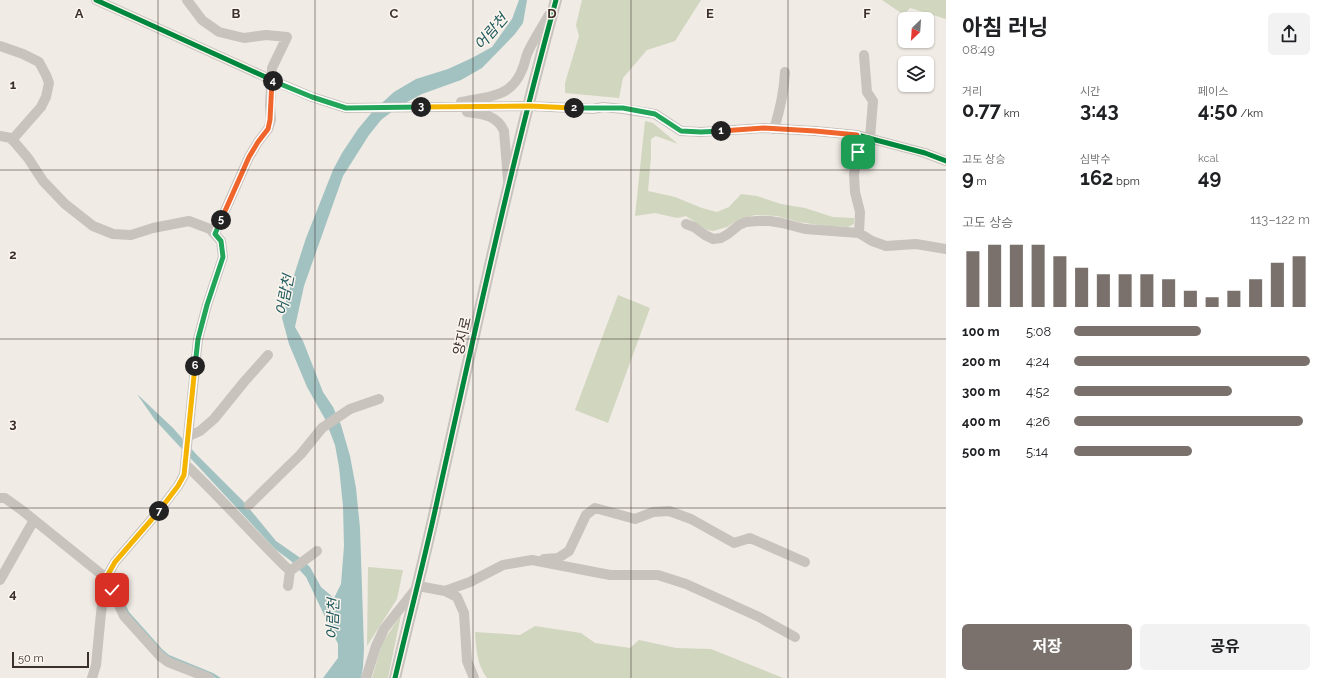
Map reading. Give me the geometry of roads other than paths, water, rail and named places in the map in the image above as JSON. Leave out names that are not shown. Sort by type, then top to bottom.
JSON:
[{"type":"street","points":[[96,0],[272,80],[312,97],[346,108],[529,106],[593,109],[603,107],[616,108],[655,114],[681,131],[701,132],[764,128],[857,135],[925,153],[946,161]]},
{"type":"street","points":[[187,0],[202,20],[219,32],[244,38],[266,35],[287,37],[272,68],[270,120],[268,129],[249,157],[215,234]]},
{"type":"street","points":[[435,107],[494,95],[506,91],[513,86],[522,70],[527,52],[554,4]]},
{"type":"street","name":"양지로","points":[[396,678],[532,88],[554,4]]},
{"type":"street","points":[[0,46],[23,54],[39,62],[49,83],[46,97],[41,107],[12,140]]},
{"type":"street","points":[[864,56],[867,92],[873,101],[870,138]]},
{"type":"street","points":[[774,129],[780,110],[785,72]]},
{"type":"street","points":[[435,107],[482,114],[498,122],[504,131],[509,189]]},
{"type":"street","points":[[857,135],[858,152],[854,174],[855,192],[860,212],[859,233]]},
{"type":"street","points":[[0,136],[10,138],[28,158],[42,181],[65,204],[93,226],[113,234],[131,235],[152,228],[189,221],[210,229],[221,241],[223,257],[207,305],[198,339],[184,475],[178,486],[140,535],[115,562],[106,581],[96,665],[92,678]]},
{"type":"street","points":[[686,224],[713,238],[721,238],[739,225],[746,222],[757,221],[782,223],[805,229],[859,233],[886,246],[916,244],[946,250]]},
{"type":"street","points":[[188,438],[200,431],[214,419],[268,355]]},
{"type":"street","points":[[249,504],[301,454],[322,428],[350,409],[379,399]]},
{"type":"street","points":[[186,464],[213,490],[260,543],[290,571]]},
{"type":"street","points":[[0,498],[5,498],[34,520],[106,581],[112,590],[124,616],[160,656],[173,664],[209,678]]},
{"type":"street","points":[[445,591],[470,582],[503,565],[532,560],[558,558],[569,551],[586,515],[595,508],[635,519],[653,512],[669,510],[691,519],[734,543],[750,538],[805,562]]},
{"type":"street","points":[[0,580],[34,520]]},
{"type":"street","points":[[288,586],[290,571],[317,551]]},
{"type":"street","points":[[532,560],[610,575],[658,575],[686,584],[760,617],[795,637]]},
{"type":"street","points":[[366,678],[376,646],[384,629],[418,586],[445,591],[457,597],[464,613],[467,661],[474,678]]},
{"type":"water","name":"어람천","points":[[519,0],[527,0],[523,23],[515,34],[482,68],[461,80],[422,94],[398,107],[381,120],[369,135],[343,176],[304,286],[295,327],[303,341],[323,392],[333,407],[341,425],[350,456],[356,488],[360,528],[364,648],[361,678],[323,678],[338,658],[338,644],[306,577],[291,561],[275,549],[155,420],[137,394],[173,428],[196,454],[243,501],[276,541],[299,557],[310,567],[321,587],[334,598],[341,584],[344,546],[343,506],[339,467],[335,445],[325,419],[307,387],[289,344],[282,318],[287,297],[306,238],[333,170],[358,129],[373,111],[394,92],[416,79],[448,69],[492,47],[512,19]]},
{"type":"water","points":[[110,582],[115,585],[119,591],[129,612],[162,649],[169,655],[213,673],[221,678],[216,678],[171,660],[131,622]]}]
